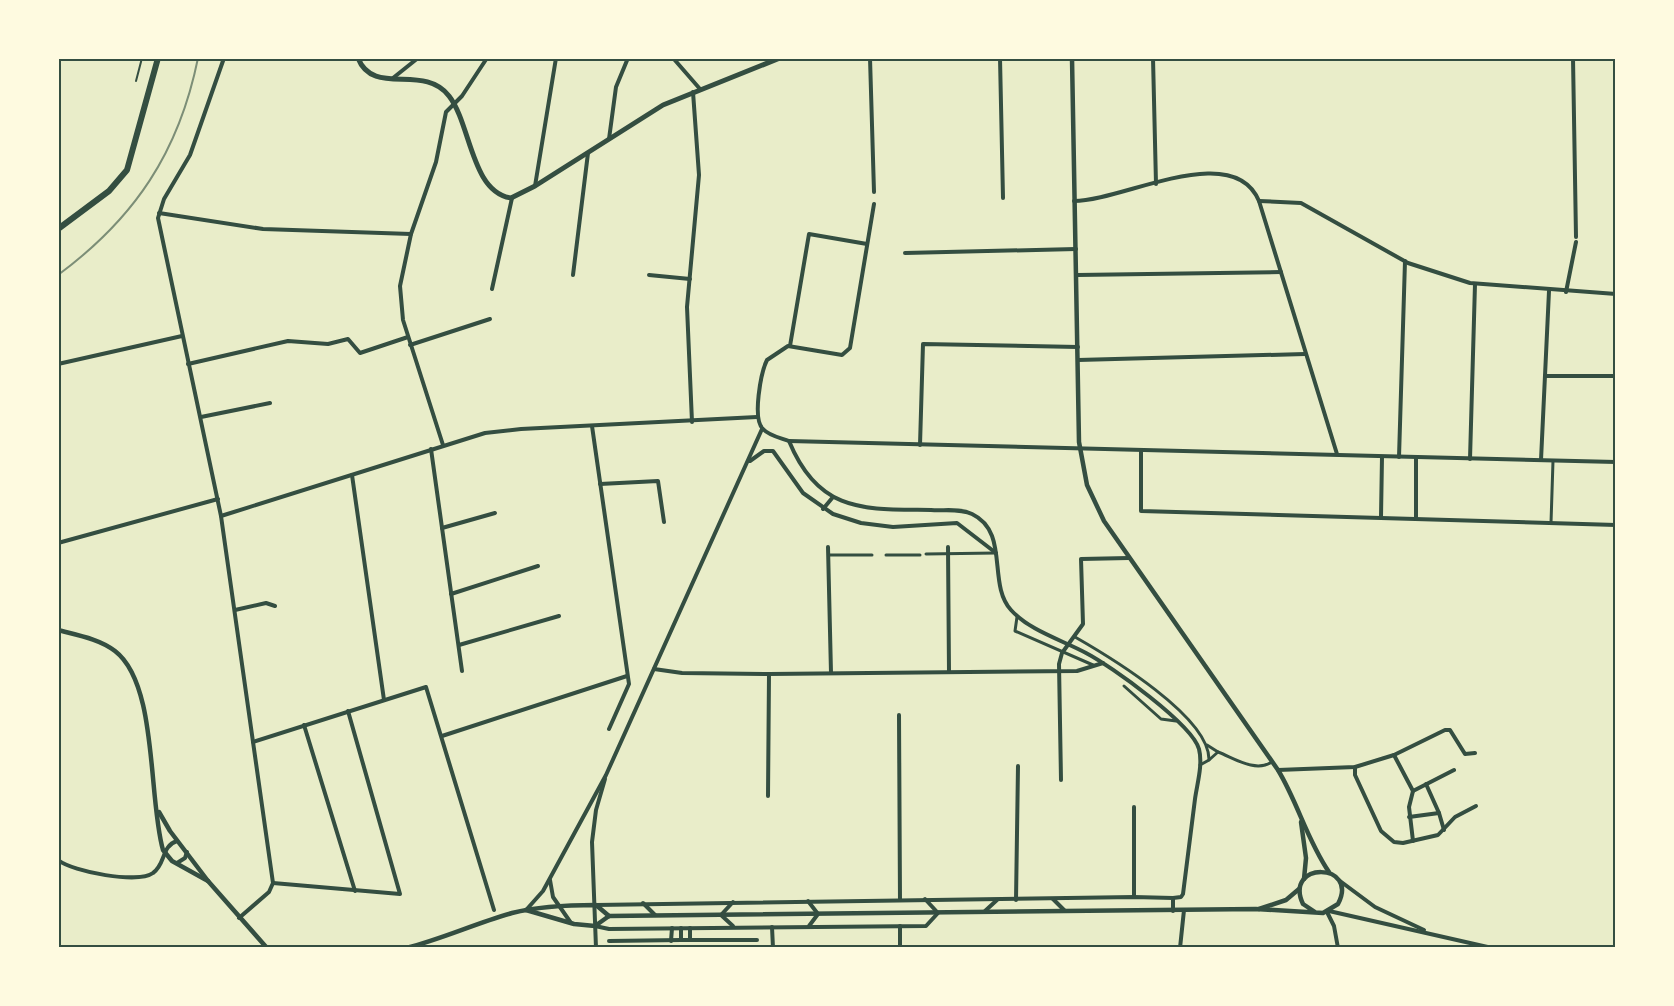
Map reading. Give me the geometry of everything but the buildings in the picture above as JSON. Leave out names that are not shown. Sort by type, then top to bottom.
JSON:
[{"type":"main road","points":[[58,229],[109,191],[127,170],[158,58]]},
{"type":"main road","points":[[358,58],[370,74],[392,79],[433,81],[444,89],[454,103],[484,181],[497,193],[512,198],[535,186],[657,108],[780,58]]},
{"type":"street","points":[[224,58],[190,155],[166,196],[159,213],[221,516],[273,884],[269,892],[239,918]]},
{"type":"street","points":[[392,79],[418,58]]},
{"type":"street","points":[[443,446],[408,338],[400,289],[411,234],[436,162],[446,112],[465,93],[487,58]]},
{"type":"street","points":[[535,186],[556,58]]},
{"type":"street","points":[[609,139],[616,87],[628,58]]},
{"type":"street","points":[[673,58],[700,89]]},
{"type":"street","points":[[870,58],[874,192]]},
{"type":"street","points":[[1000,58],[1002,198]]},
{"type":"street","points":[[1072,58],[1080,449],[1095,504],[1129,558],[1273,762],[1315,852],[1330,873],[1375,907],[1427,932]]},
{"type":"street","points":[[1153,58],[1156,184]]},
{"type":"street","points":[[1566,292],[1576,240],[1573,58]]},
{"type":"street","points":[[692,422],[688,367],[690,279],[699,175],[693,92]]},
{"type":"street","points":[[573,274],[588,152]]},
{"type":"street","points":[[1074,201],[1099,198],[1195,174],[1228,174],[1248,184],[1259,201],[1337,454]]},
{"type":"street","points":[[492,289],[512,198]]},
{"type":"street","points":[[1259,201],[1301,203],[1405,261],[1475,284],[1616,294]]},
{"type":"street","points":[[873,204],[851,345],[842,355],[790,346],[766,361],[757,417],[762,429],[789,441],[1616,462]]},
{"type":"street","points":[[159,213],[263,229],[411,234]]},
{"type":"street","points":[[790,346],[808,234],[868,244]]},
{"type":"street","points":[[906,253],[1076,249]]},
{"type":"street","points":[[1399,458],[1405,261]]},
{"type":"street","points":[[1077,274],[1281,272]]},
{"type":"street","points":[[649,275],[690,279]]},
{"type":"street","points":[[1470,459],[1475,284]]},
{"type":"street","points":[[1541,460],[1549,291]]},
{"type":"street","points":[[410,345],[490,319]]},
{"type":"street","points":[[58,364],[183,336]]},
{"type":"street","points":[[189,364],[288,341],[328,344],[348,339],[360,353],[408,338]]},
{"type":"street","points":[[920,445],[923,344],[1078,347]]},
{"type":"street","points":[[1078,360],[1305,354]]},
{"type":"street","points":[[1545,376],[1616,376]]},
{"type":"street","points":[[201,417],[270,403]]},
{"type":"street","points":[[221,516],[431,449],[499,431],[757,417]]},
{"type":"street","points":[[592,426],[629,684],[609,729]]},
{"type":"street","points":[[526,910],[537,900],[550,880],[606,776],[762,429]]},
{"type":"street","points":[[406,948],[424,945],[526,910],[558,905],[1181,897],[1199,765],[1196,743],[1176,721],[1134,684],[1104,663],[1017,616],[1002,597],[996,553],[986,524],[967,512],[875,510],[853,507],[833,497],[801,464],[789,441]]},
{"type":"street","points":[[431,449],[462,671]]},
{"type":"street","points":[[1141,450],[1141,511],[1616,525]]},
{"type":"street","points":[[747,464],[764,451],[773,451],[799,488],[823,509],[841,518],[877,525],[958,524],[996,553]]},
{"type":"street","points":[[1381,517],[1382,457]]},
{"type":"street","points":[[1416,458],[1416,518]]},
{"type":"street","points":[[1551,523],[1553,460]]},
{"type":"street","points":[[352,475],[384,700]]},
{"type":"street","points":[[600,484],[658,481],[664,522]]},
{"type":"street","points":[[823,509],[833,497]]},
{"type":"street","points":[[58,543],[218,499]]},
{"type":"street","points":[[442,528],[495,513]]},
{"type":"street","points":[[828,547],[831,673]]},
{"type":"street","points":[[948,547],[949,672]]},
{"type":"street","points":[[926,554],[996,553]]},
{"type":"street","points":[[829,555],[872,555]]},
{"type":"street","points":[[886,555],[920,555]]},
{"type":"street","points":[[1061,780],[1059,670],[1063,652],[1076,637],[1083,620],[1081,559],[1129,558]]},
{"type":"street","points":[[451,594],[538,566]]},
{"type":"street","points":[[235,610],[266,603],[275,606]]},
{"type":"street","points":[[458,645],[558,616]]},
{"type":"street","points":[[1017,616],[1015,630],[1095,666]]},
{"type":"street","points":[[58,630],[108,646],[133,672],[140,692],[164,852],[176,864],[208,881]]},
{"type":"street","points":[[1076,637],[1177,710],[1208,745],[1218,752],[1254,765],[1266,766],[1273,762]]},
{"type":"street","points":[[654,669],[682,673],[769,674],[949,672],[1080,670],[1104,663]]},
{"type":"street","points":[[768,796],[769,674]]},
{"type":"street","points":[[442,736],[627,676]]},
{"type":"street","points":[[1124,686],[1161,719],[1176,721]]},
{"type":"street","points":[[253,742],[426,687],[494,910]]},
{"type":"street","points":[[273,884],[400,894],[348,711]]},
{"type":"street","points":[[899,715],[900,900]]},
{"type":"street","points":[[304,725],[355,891]]},
{"type":"street","points":[[1278,770],[1355,767],[1394,755],[1445,730],[1450,730],[1465,754],[1475,753]]},
{"type":"street","points":[[1208,745],[1209,760]]},
{"type":"street","points":[[1199,765],[1218,752]]},
{"type":"street","points":[[1394,755],[1413,791],[1409,817],[1413,841]]},
{"type":"street","points":[[1016,900],[1018,766]]},
{"type":"street","points":[[1355,767],[1355,775],[1381,831],[1394,842],[1413,841],[1444,831],[1455,817],[1476,806]]},
{"type":"street","points":[[1413,791],[1454,770]]},
{"type":"street","points":[[596,948],[593,830],[606,776]]},
{"type":"street","points":[[1426,784],[1444,831]]},
{"type":"street","points":[[1134,807],[1134,897]]},
{"type":"street","points":[[158,810],[208,881],[267,948]]},
{"type":"street","points":[[1409,817],[1438,813]]},
{"type":"street","points":[[1256,909],[1286,900],[1304,879],[1306,858],[1300,816]]},
{"type":"street","points":[[58,860],[71,868],[85,872],[141,877],[157,870],[164,852],[170,844],[178,841]]},
{"type":"street","points":[[176,864],[185,858],[187,851]]},
{"type":"street","points":[[1304,879],[1316,871],[1330,873]]},
{"type":"street","points":[[550,880],[551,891],[571,923]]},
{"type":"street","points":[[1328,912],[1338,904],[1341,896],[1338,880]]},
{"type":"street","points":[[1300,886],[1303,904],[1315,912]]},
{"type":"street","points":[[1173,898],[1173,910]]},
{"type":"street","points":[[925,899],[938,913]]},
{"type":"street","points":[[1053,899],[1065,911]]},
{"type":"street","points":[[984,912],[998,900]]},
{"type":"street","points":[[808,901],[818,914]]},
{"type":"street","points":[[721,915],[734,902]]},
{"type":"street","points":[[643,903],[655,915]]},
{"type":"street","points":[[596,905],[609,916]]},
{"type":"street","points":[[595,926],[609,916],[1256,909],[1328,912],[1492,948]]},
{"type":"street","points":[[526,910],[571,923],[609,929],[927,926],[938,913]]},
{"type":"street","points":[[1180,948],[1184,910]]},
{"type":"street","points":[[1328,912],[1334,926],[1338,948]]},
{"type":"street","points":[[809,927],[818,914]]},
{"type":"street","points":[[721,915],[733,927]]},
{"type":"street","points":[[900,926],[900,948]]},
{"type":"street","points":[[772,927],[773,948]]},
{"type":"street","points":[[672,928],[672,941]]},
{"type":"street","points":[[681,928],[681,940]]},
{"type":"street","points":[[690,928],[690,940]]},
{"type":"street","points":[[609,941],[757,940]]},
{"type":"lane","points":[[136,81],[142,58]]},
{"type":"railway","points":[[58,275],[110,230],[150,180],[179,124],[198,58]]}]
